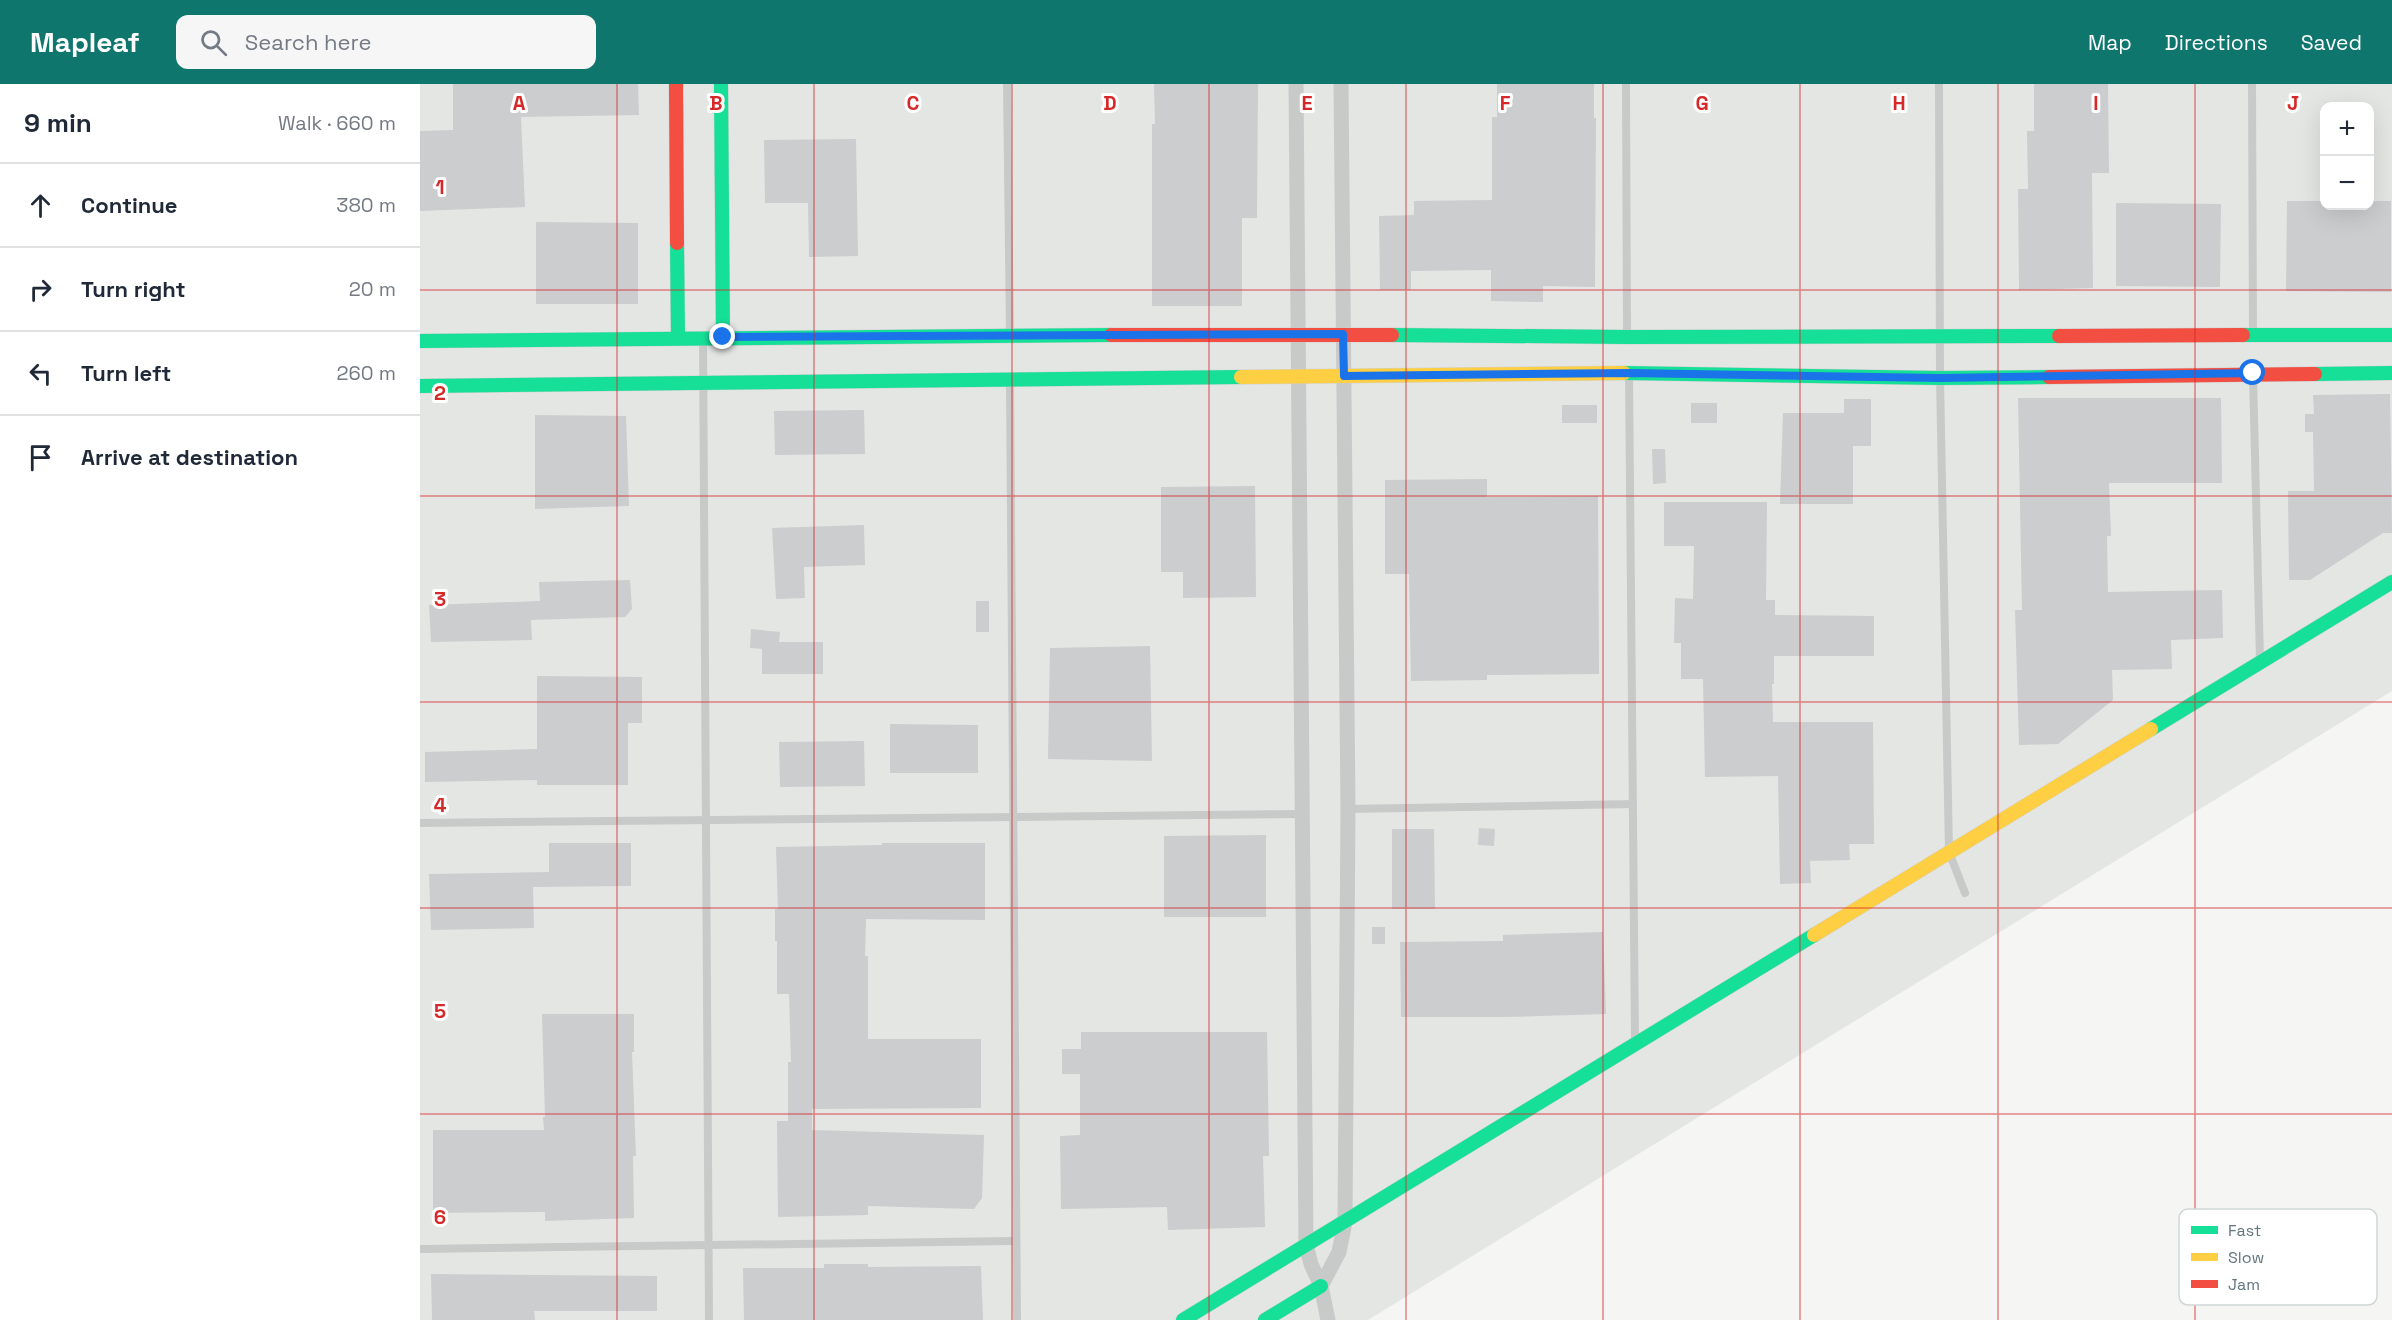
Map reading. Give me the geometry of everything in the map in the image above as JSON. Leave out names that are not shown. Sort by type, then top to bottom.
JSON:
[{"type":"street","points":[[676,84],[678,337]]},
{"type":"street","points":[[720,84],[723,337]]},
{"type":"street","points":[[1296,84],[1306,1245],[1311,1264],[1321,1286],[1328,1320]]},
{"type":"street","points":[[1265,1320],[1321,1286],[1339,1252],[1345,1222],[1348,809],[1341,84]]},
{"type":"street","points":[[420,341],[678,337],[1343,334],[1627,337],[2392,335]]},
{"type":"street","points":[[420,386],[1629,373],[1940,378],[2392,373]]},
{"type":"street","points":[[1183,1320],[2392,582]]},
{"type":"lane","points":[[1007,84],[1010,336]]},
{"type":"lane","points":[[1626,84],[1627,337]]},
{"type":"lane","points":[[1939,84],[1940,378],[1949,852],[1965,893]]},
{"type":"lane","points":[[2252,84],[2253,336]]},
{"type":"lane","points":[[703,337],[709,1320]]},
{"type":"lane","points":[[1629,373],[1635,1044]]},
{"type":"lane","points":[[2253,373],[2260,662]]},
{"type":"lane","points":[[1010,380],[1014,1241],[1017,1320]]},
{"type":"lane","points":[[1348,809],[1633,804]]},
{"type":"lane","points":[[420,823],[1302,814]]},
{"type":"lane","points":[[420,1249],[1014,1241]]},
{"type":"shaded area","points":[[420,84],[2392,84],[2392,691],[1368,1320],[420,1320]]},
{"type":"building","points":[[453,84],[638,84],[639,115],[521,117],[525,207],[420,211],[420,131],[453,130]]},
{"type":"building","points":[[1154,84],[1258,84],[1257,218],[1242,218],[1242,306],[1152,306]]},
{"type":"building","points":[[1497,84],[1594,84],[1594,118],[1596,118],[1595,287],[1543,286],[1543,302],[1491,301],[1491,270],[1411,271],[1411,290],[1380,290],[1379,216],[1414,215],[1414,201],[1492,200],[1492,117],[1497,117]]},
{"type":"building","points":[[2034,84],[2108,84],[2109,173],[2092,173],[2093,288],[2019,290],[2018,189],[2028,189],[2027,131],[2034,131]]},
{"type":"building","points":[[856,139],[858,256],[809,257],[808,203],[765,203],[764,140]]},
{"type":"building","points":[[2287,201],[2320,201],[2320,210],[2374,210],[2374,201],[2391,201],[2391,292],[2286,291]]},
{"type":"building","points":[[2116,203],[2221,204],[2220,287],[2116,286]]},
{"type":"building","points":[[536,222],[638,223],[638,304],[536,304]]},
{"type":"building","points":[[2390,394],[2392,533],[2383,533],[2310,580],[2289,580],[2288,491],[2314,491],[2313,432],[2305,432],[2305,414],[2314,414],[2313,395]]},
{"type":"building","points":[[2018,398],[2221,398],[2222,483],[2109,483],[2111,536],[2107,536],[2108,592],[2222,590],[2223,638],[2171,640],[2172,669],[2112,670],[2113,700],[2058,744],[2019,745],[2015,610],[2022,610]]},
{"type":"building","points":[[1844,399],[1871,399],[1871,446],[1853,446],[1853,504],[1780,504],[1783,413],[1844,413]]},
{"type":"building","points":[[1691,403],[1717,403],[1717,423],[1691,423]]},
{"type":"building","points":[[1562,405],[1597,405],[1597,423],[1562,423]]},
{"type":"building","points":[[864,410],[865,454],[775,455],[774,411]]},
{"type":"building","points":[[535,415],[626,416],[629,506],[535,509]]},
{"type":"building","points":[[1652,449],[1665,449],[1666,483],[1653,484]]},
{"type":"building","points":[[1487,479],[1487,497],[1598,496],[1599,674],[1487,675],[1487,680],[1411,681],[1409,574],[1385,574],[1385,480]]},
{"type":"building","points":[[1255,486],[1256,597],[1183,598],[1183,572],[1161,572],[1161,487]]},
{"type":"building","points":[[1664,502],[1767,502],[1766,600],[1775,600],[1775,615],[1874,616],[1874,656],[1774,656],[1773,722],[1873,722],[1874,844],[1849,844],[1850,860],[1810,861],[1811,883],[1780,884],[1778,776],[1705,777],[1703,679],[1681,679],[1681,643],[1674,643],[1675,598],[1693,599],[1694,546],[1664,546]]},
{"type":"building","points":[[864,525],[865,565],[804,567],[805,598],[776,599],[772,528]]},
{"type":"building","points":[[630,580],[632,609],[625,617],[531,620],[532,640],[431,642],[429,605],[540,601],[539,582]]},
{"type":"building","points":[[976,601],[989,601],[989,632],[976,632]]},
{"type":"building","points":[[751,629],[780,632],[779,642],[823,642],[823,674],[762,674],[762,649],[750,648]]},
{"type":"building","points":[[1150,646],[1152,761],[1048,759],[1050,648]]},
{"type":"building","points":[[537,676],[642,677],[642,723],[628,723],[628,785],[537,785],[537,780],[425,782],[425,752],[537,749]]},
{"type":"building","points":[[890,724],[978,725],[978,773],[890,773]]},
{"type":"building","points":[[864,741],[865,786],[780,787],[779,742]]},
{"type":"building","points":[[1479,828],[1495,829],[1494,846],[1478,845]]},
{"type":"building","points":[[1392,829],[1434,829],[1435,909],[1392,909]]},
{"type":"building","points":[[1266,835],[1266,917],[1164,917],[1164,836]]},
{"type":"building","points":[[549,843],[631,843],[631,886],[533,887],[534,928],[431,930],[429,874],[549,872]]},
{"type":"building","points":[[882,843],[985,843],[985,920],[866,919],[865,956],[868,956],[868,1039],[981,1039],[981,1108],[812,1109],[812,1130],[984,1135],[982,1198],[974,1209],[868,1206],[868,1215],[778,1217],[777,1121],[788,1121],[788,1062],[791,1062],[789,994],[777,994],[776,847],[882,845]]},
{"type":"building","points":[[1372,927],[1385,927],[1385,944],[1372,944]]},
{"type":"building","points":[[1603,932],[1606,1014],[1401,1017],[1400,942],[1503,941],[1503,935]]},
{"type":"building","points":[[542,1014],[634,1014],[634,1052],[632,1052],[636,1156],[633,1156],[634,1218],[545,1221],[545,1212],[433,1213],[433,1130],[544,1130]]},
{"type":"building","points":[[1081,1032],[1267,1032],[1269,1156],[1263,1156],[1265,1227],[1168,1230],[1167,1207],[1061,1209],[1060,1136],[1080,1135],[1080,1074],[1062,1074],[1062,1049],[1081,1049]]},
{"type":"building","points":[[824,1264],[868,1264],[868,1267],[981,1266],[983,1320],[744,1320],[743,1268],[824,1268]]},
{"type":"building","points":[[431,1274],[657,1276],[657,1311],[534,1311],[535,1320],[432,1320]]},
{"type":"traffic: fast","points":[[721,84],[723,337]]},
{"type":"traffic: fast","points":[[677,243],[678,337]]},
{"type":"traffic: fast","points":[[420,341],[1111,335]]},
{"type":"traffic: fast","points":[[1392,335],[2059,336]]},
{"type":"traffic: fast","points":[[2243,335],[2392,335]]},
{"type":"traffic: fast","points":[[1624,373],[1940,378],[2049,377]]},
{"type":"traffic: fast","points":[[2315,374],[2392,373]]},
{"type":"traffic: fast","points":[[420,386],[1241,377]]},
{"type":"traffic: fast","points":[[2151,729],[2392,582]]},
{"type":"traffic: fast","points":[[1183,1320],[1814,935]]},
{"type":"traffic: fast","points":[[1265,1320],[1321,1286]]},
{"type":"traffic: slow","points":[[1241,377],[1624,373]]},
{"type":"traffic: slow","points":[[1814,935],[2151,729]]},
{"type":"traffic: jam","points":[[676,84],[677,243]]},
{"type":"traffic: jam","points":[[1111,335],[1392,335]]},
{"type":"traffic: jam","points":[[2059,336],[2243,335]]},
{"type":"traffic: jam","points":[[2049,377],[2315,374]]},
{"type":"route","points":[[723,337],[1343,334],[1344,376],[1629,373],[1940,378],[2253,373]]}]
